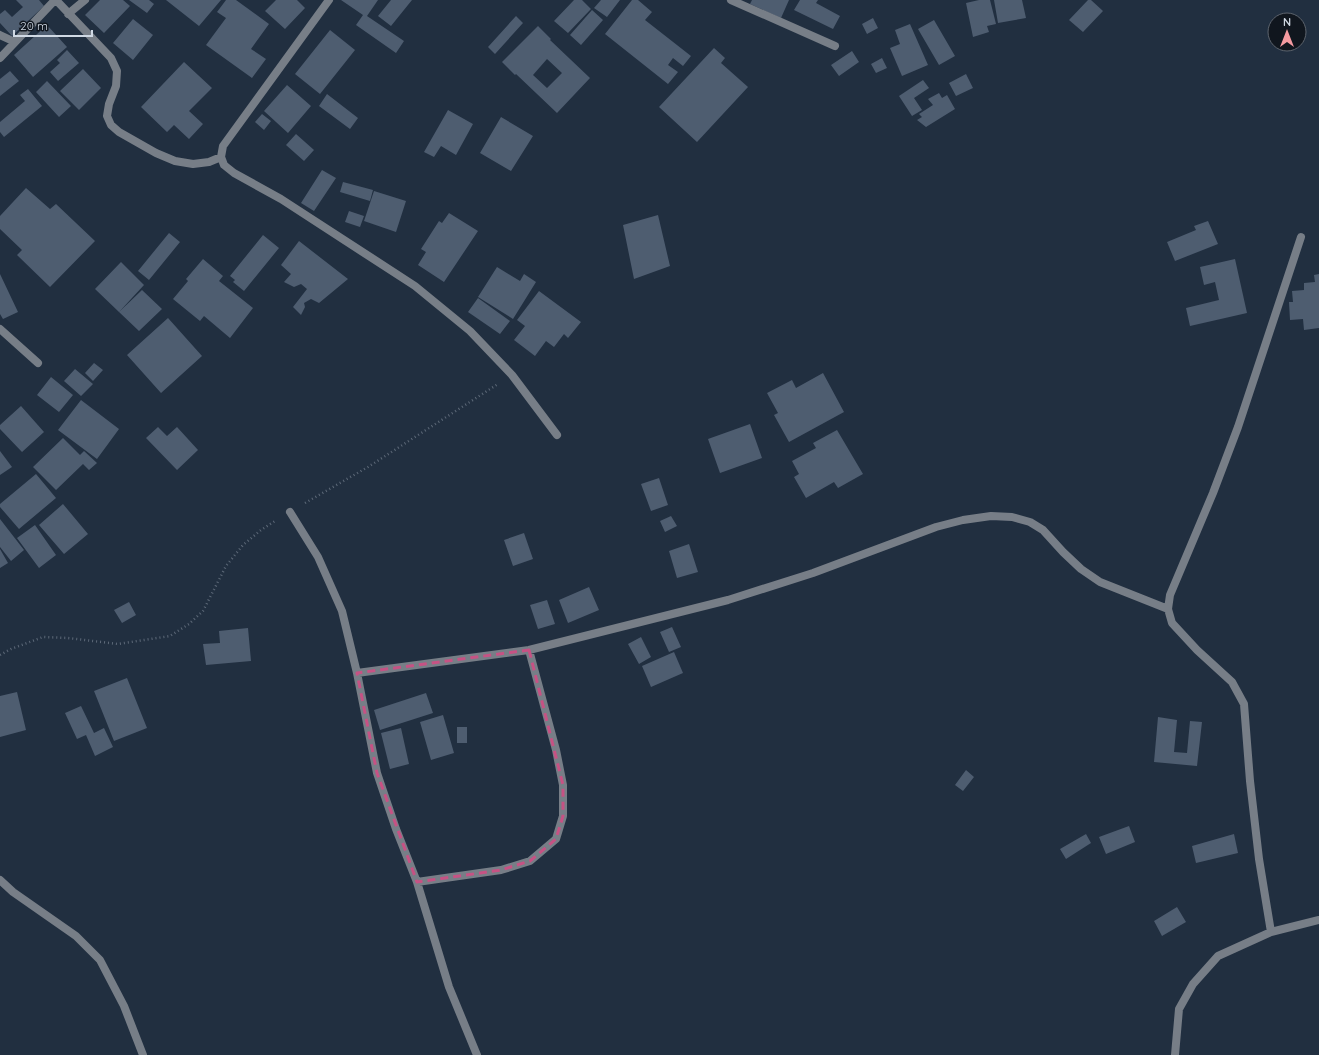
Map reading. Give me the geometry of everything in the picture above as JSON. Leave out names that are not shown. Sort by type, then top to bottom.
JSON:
[{"type":"street","points":[[0,58],[56,0],[111,58],[117,71],[116,86],[109,104],[107,116],[111,125],[120,132],[175,161],[193,164],[209,162],[221,157]]},
{"type":"street","points":[[68,14],[85,0]]},
{"type":"street","points":[[329,0],[223,146],[221,157],[224,165],[234,173],[281,199],[416,286],[470,331],[512,375],[557,435]]},
{"type":"street","points":[[731,0],[835,46]]},
{"type":"street","points":[[0,35],[15,42]]},
{"type":"street","points":[[1271,932],[1251,789],[1244,704],[1232,682],[1197,650],[1172,623],[1168,609],[1170,595],[1213,493],[1238,427],[1301,237]]},
{"type":"street","points":[[0,329],[38,364]]},
{"type":"street","points":[[290,512],[318,557],[342,611],[378,773],[396,829],[417,882],[449,986],[477,1055]]},
{"type":"street","points":[[357,673],[529,650],[728,600],[813,573],[936,527],[963,520],[991,516],[1012,517],[1030,522],[1043,530],[1081,569],[1100,582],[1168,609]]},
{"type":"street","points":[[417,882],[501,870],[530,861],[556,839],[563,816],[563,786],[556,750],[529,650]]},
{"type":"street","points":[[0,880],[13,892],[76,936],[100,960],[124,1006],[143,1055]]},
{"type":"street","points":[[1174,1055],[1179,1010],[1193,984],[1218,956],[1271,932],[1319,920]]},
{"type":"path","points":[[0,655],[11,649],[43,637],[68,638],[118,644],[170,636],[190,624],[203,611],[226,566],[243,545],[261,530],[368,467],[512,375]]},
{"type":"highlighted area","points":[[529,650],[563,785],[563,816],[556,839],[530,861],[501,870],[417,882],[377,773],[357,673]]},
{"type":"building","points":[[16,0],[39,0],[44,6],[12,36],[0,23],[0,14],[5,10],[12,17],[23,7]]},
{"type":"building","points":[[100,0],[123,0],[130,6],[104,33],[85,15]]},
{"type":"building","points":[[129,0],[149,0],[154,4],[147,13]]},
{"type":"building","points":[[166,0],[221,0],[199,26]]},
{"type":"building","points":[[226,0],[236,0],[269,24],[251,49],[266,59],[252,78],[206,45],[226,18],[217,12]]},
{"type":"building","points":[[276,0],[297,0],[305,8],[285,29],[265,11]]},
{"type":"building","points":[[341,0],[378,0],[367,16],[404,41],[396,53],[356,25],[363,15]]},
{"type":"building","points":[[391,0],[412,0],[391,26],[378,16]]},
{"type":"building","points":[[574,0],[582,0],[591,9],[568,33],[554,21]]},
{"type":"building","points":[[601,0],[620,0],[607,17],[594,8]]},
{"type":"building","points":[[632,0],[638,0],[652,12],[645,20],[691,56],[683,66],[673,58],[668,65],[678,72],[668,84],[605,34]]},
{"type":"building","points":[[752,0],[789,0],[781,18],[750,4]]},
{"type":"building","points":[[800,0],[818,0],[816,3],[840,16],[833,29],[794,10]]},
{"type":"building","points":[[979,0],[990,0],[996,24],[987,26],[989,32],[973,37],[966,3]]},
{"type":"building","points":[[994,0],[1022,0],[1026,18],[998,23]]},
{"type":"building","points":[[1088,0],[1091,0],[1103,11],[1083,32],[1069,20]]},
{"type":"building","points":[[592,10],[603,20],[581,45],[570,35]]},
{"type":"building","points":[[516,16],[523,23],[495,54],[488,47]]},
{"type":"building","points":[[873,18],[878,28],[867,34],[862,24]]},
{"type":"building","points":[[133,19],[153,35],[133,60],[113,43]]},
{"type":"building","points":[[934,20],[955,56],[939,65],[918,29]]},
{"type":"building","points":[[910,24],[928,65],[902,76],[890,48],[900,44],[895,30]]},
{"type":"building","points":[[47,25],[67,47],[33,77],[14,55]]},
{"type":"building","points":[[538,26],[551,39],[550,40],[590,78],[557,113],[502,62]],"holes":[[[547,59],[562,73],[547,88],[533,75]]]},
{"type":"building","points":[[330,30],[355,50],[320,94],[295,74]]},
{"type":"building","points":[[714,48],[725,58],[721,63],[748,87],[697,142],[659,107]]},
{"type":"building","points":[[67,50],[79,63],[58,81],[50,72],[60,63],[57,60]]},
{"type":"building","points":[[852,51],[859,62],[839,76],[831,65]]},
{"type":"building","points":[[882,58],[887,68],[876,73],[871,64]]},
{"type":"building","points":[[184,62],[212,88],[189,111],[203,124],[189,139],[174,125],[167,132],[141,107]]},
{"type":"building","points":[[83,69],[101,88],[79,110],[60,91]]},
{"type":"building","points":[[10,71],[19,81],[0,96],[0,79]]},
{"type":"building","points":[[966,74],[973,88],[956,96],[949,83]]},
{"type":"building","points":[[923,80],[929,88],[914,98],[922,110],[912,116],[899,96]]},
{"type":"building","points":[[47,81],[71,106],[59,117],[36,92]]},
{"type":"building","points":[[287,85],[311,106],[288,133],[264,111]]},
{"type":"building","points":[[28,89],[42,106],[4,137],[0,132],[0,122],[25,101],[20,95]]},
{"type":"building","points":[[939,93],[942,98],[947,95],[955,109],[926,127],[917,120],[922,117],[919,114],[933,105],[928,99]]},
{"type":"building","points":[[327,94],[358,118],[350,129],[319,106]]},
{"type":"building","points":[[448,110],[473,124],[456,155],[441,146],[434,157],[424,152]]},
{"type":"building","points":[[262,114],[271,121],[264,130],[255,122]]},
{"type":"building","points":[[501,117],[533,136],[511,171],[480,153]]},
{"type":"building","points":[[296,134],[314,150],[304,161],[286,145]]},
{"type":"building","points":[[322,170],[336,178],[314,211],[301,203]]},
{"type":"building","points":[[343,182],[373,190],[370,201],[340,192]]},
{"type":"building","points":[[26,188],[50,209],[56,204],[95,241],[50,287],[17,255],[22,250],[0,229],[0,216]]},
{"type":"building","points":[[374,191],[406,201],[396,232],[364,221]]},
{"type":"building","points":[[349,211],[364,216],[360,227],[345,222]]},
{"type":"building","points":[[449,213],[478,231],[444,282],[418,265],[426,252],[421,249],[439,221],[442,223]]},
{"type":"building","points":[[658,215],[670,266],[634,279],[623,225]]},
{"type":"building","points":[[1208,221],[1218,244],[1175,261],[1167,242],[1196,230],[1194,226]]},
{"type":"building","points":[[169,233],[180,242],[149,280],[138,271]]},
{"type":"building","points":[[263,235],[279,248],[244,291],[233,282],[235,280],[230,276]]},
{"type":"building","points":[[299,241],[348,279],[319,303],[311,299],[304,303],[305,307],[301,315],[293,307],[307,289],[301,284],[294,287],[284,282],[291,274],[281,265]]},
{"type":"building","points":[[203,259],[223,276],[219,281],[253,308],[230,338],[204,316],[200,321],[173,299],[188,281],[186,279]]},
{"type":"building","points":[[1235,259],[1247,313],[1190,326],[1186,308],[1219,300],[1215,282],[1204,285],[1200,267]]},
{"type":"building","points":[[121,262],[144,285],[119,312],[95,289]]},
{"type":"building","points":[[497,267],[520,281],[524,274],[536,282],[513,319],[478,297]]},
{"type":"building","points":[[0,274],[18,312],[3,319],[0,314]]},
{"type":"building","points":[[1319,274],[1319,328],[1304,330],[1303,319],[1290,320],[1289,302],[1293,302],[1292,291],[1304,290],[1304,283],[1315,282],[1314,275]]},
{"type":"building","points":[[142,290],[162,309],[139,331],[119,312]]},
{"type":"building","points":[[539,291],[581,322],[568,338],[564,334],[554,347],[546,341],[535,356],[514,340],[525,326],[517,320]]},
{"type":"building","points":[[478,298],[510,321],[500,334],[468,312]]},
{"type":"building","points":[[168,318],[202,356],[161,393],[127,355]]},
{"type":"building","points":[[94,363],[103,370],[93,381],[85,373]]},
{"type":"building","points":[[75,369],[93,384],[81,396],[64,381]]},
{"type":"building","points":[[823,373],[844,412],[789,442],[774,415],[778,413],[767,393],[792,380],[796,388]]},
{"type":"building","points":[[51,377],[73,395],[59,412],[37,395]]},
{"type":"building","points":[[81,400],[119,429],[97,459],[58,430]]},
{"type":"building","points":[[21,406],[44,432],[22,452],[0,429],[0,425]]},
{"type":"building","points":[[750,424],[762,458],[720,473],[708,439]]},
{"type":"building","points":[[158,427],[167,436],[177,427],[198,450],[177,470],[146,438]]},
{"type":"building","points":[[837,430],[863,474],[838,488],[834,482],[806,498],[794,477],[799,474],[792,461],[816,448],[813,443]]},
{"type":"building","points":[[63,438],[80,455],[84,451],[97,463],[89,470],[83,464],[56,490],[33,467]]},
{"type":"building","points":[[0,451],[12,467],[0,475]]},
{"type":"building","points":[[36,474],[56,498],[19,529],[0,507],[0,504]]},
{"type":"building","points":[[659,478],[668,505],[651,511],[641,484]]},
{"type":"building","points":[[63,504],[88,534],[64,554],[39,525]]},
{"type":"building","points":[[671,516],[677,526],[665,532],[660,521]]},
{"type":"building","points":[[0,519],[24,550],[11,561],[0,547]]},
{"type":"building","points":[[35,525],[56,555],[39,568],[17,538]]},
{"type":"building","points":[[524,533],[533,559],[513,566],[504,540]]},
{"type":"building","points":[[689,544],[698,572],[677,578],[669,551]]},
{"type":"building","points":[[0,549],[8,563],[0,568]]},
{"type":"building","points":[[589,587],[599,610],[568,623],[559,600]]},
{"type":"building","points":[[547,600],[555,624],[538,629],[530,605]]},
{"type":"building","points":[[129,602],[136,615],[122,623],[114,610]]},
{"type":"building","points":[[672,627],[681,647],[669,652],[660,632]]},
{"type":"building","points":[[248,628],[251,661],[206,665],[203,644],[220,643],[219,631]]},
{"type":"building","points":[[641,637],[651,657],[639,664],[628,644]]},
{"type":"building","points":[[674,652],[683,673],[651,687],[642,666]]},
{"type":"building","points":[[127,678],[147,728],[114,741],[94,691]]},
{"type":"building","points":[[17,692],[26,730],[0,737],[0,696]]},
{"type":"building","points":[[426,693],[433,713],[380,730],[374,710]]},
{"type":"building","points":[[81,706],[94,733],[104,728],[113,747],[95,756],[86,735],[77,739],[65,713]]},
{"type":"building","points":[[443,715],[454,753],[431,760],[420,722]]},
{"type":"building","points":[[1158,717],[1177,720],[1174,752],[1187,753],[1190,721],[1202,722],[1197,766],[1154,762]]},
{"type":"building","points":[[457,727],[467,727],[467,743],[457,743]]},
{"type":"building","points":[[401,728],[409,764],[390,769],[381,733]]},
{"type":"building","points":[[966,770],[974,777],[963,791],[955,785]]},
{"type":"building","points":[[1129,826],[1135,842],[1106,854],[1099,837]]},
{"type":"building","points":[[1086,834],[1091,843],[1066,859],[1060,849]]},
{"type":"building","points":[[1234,834],[1238,853],[1196,863],[1192,846]]},
{"type":"building","points":[[1177,907],[1186,922],[1162,936],[1154,921]]}]
